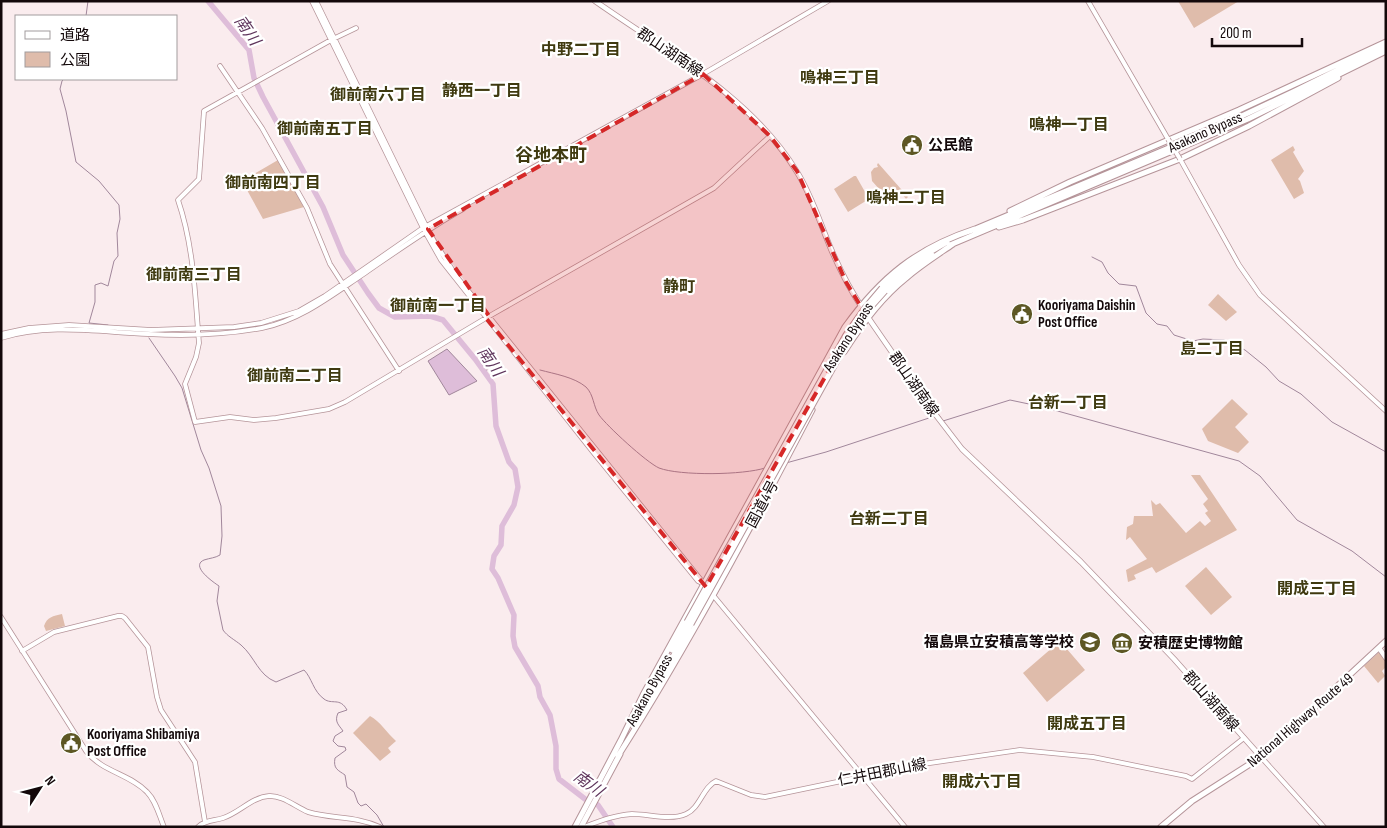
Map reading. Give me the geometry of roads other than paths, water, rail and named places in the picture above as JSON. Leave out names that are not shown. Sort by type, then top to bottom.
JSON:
[{"type":"highway","points":[[983,225],[1052,191],[1386,44]]},
{"type":"highway","name":"Asakano Bypass","points":[[575,827],[618,756],[846,335],[865,308],[903,270],[923,256],[983,225],[1206,133],[1295,91],[1386,44]]},
{"type":"highway","name":"Asakano Bypass","points":[[884,290],[915,266],[953,244],[1248,119],[1386,51]]},
{"type":"highway","points":[[968,237],[1023,220],[1180,160],[1304,97],[1342,76],[1353,67]]},
{"type":"highway","points":[[620,742],[643,695],[845,327],[885,279],[917,255],[949,238],[975,229]]},
{"type":"highway","points":[[868,317],[904,279],[953,244]]},
{"type":"highway","name":"国道4号","points":[[618,756],[657,694],[742,542],[811,412],[842,357],[868,317]]},
{"type":"highway","name":"Asakano Bypass","points":[[595,794],[620,742],[689,623]]},
{"type":"highway","name":"National Highway Route 49","points":[[1162,827],[1192,801],[1261,757],[1386,641]]},
{"type":"highway","name":"Asakano Bypass","points":[[582,827],[589,805]]},
{"type":"main road","name":"郡山湖南線","points":[[595,1],[703,74],[736,102],[770,136],[784,152],[802,181],[846,282],[932,410],[962,449],[1081,562],[1168,654],[1261,757]]},
{"type":"main road","points":[[1378,648],[1386,658]]},
{"type":"street","points":[[314,1],[425,229],[453,270],[654,527],[698,581],[704,584],[905,827]]},
{"type":"street","points":[[1,334],[29,328],[62,325],[234,332],[278,323],[313,308],[360,273],[425,229],[574,143],[703,74],[828,1]]},
{"type":"street","points":[[1088,1],[1239,265],[1260,295],[1386,410]]},
{"type":"street","points":[[356,28],[332,39],[204,112],[199,179],[178,200],[185,219],[193,257],[198,351],[185,384],[195,422],[230,417],[263,420],[329,409],[352,399],[488,317],[714,188],[770,136]]},
{"type":"street","points":[[220,66],[262,128],[307,208],[330,264],[399,371]]},
{"type":"street","points":[[1,338],[56,329],[151,334],[198,332]]},
{"type":"street","points":[[22,651],[54,632],[118,616],[125,618],[149,649],[156,697],[162,713],[194,760],[205,822]]},
{"type":"street","points":[[1,617],[86,752],[99,764],[134,782],[148,793],[164,827]]},
{"type":"street","name":"仁井田郡山線","points":[[582,827],[614,817],[635,814],[676,817],[684,815],[693,809],[710,784],[716,781],[751,796],[766,797],[862,776],[949,760],[1020,750],[1093,757],[1186,776],[1192,780],[1244,738]]},
{"type":"street","points":[[1261,757],[1324,827]]},
{"type":"street","points":[[198,827],[205,822],[226,817],[261,798],[269,796],[281,799],[307,811],[364,821],[380,827]]},
{"type":"waterway","points":[[86,15],[88,1]]},
{"type":"waterway","name":"南川","points":[[208,1],[249,50],[254,78],[263,97],[323,207],[343,255],[379,308],[395,317],[430,316],[443,320],[493,384],[496,426],[509,462],[515,469],[518,487],[514,505],[502,526],[501,545],[494,556],[492,569],[498,578],[514,615],[513,636],[515,647],[538,686],[540,697],[550,715],[556,746],[556,769],[559,779],[585,799],[598,805],[613,827]]},
{"type":"waterway","points":[[63,80],[60,89],[76,162],[99,181],[119,205],[118,256],[114,261],[108,286],[101,283],[95,285],[95,302],[89,323],[108,325]]},
{"type":"waterway","points":[[1092,257],[1102,262],[1108,273],[1119,284],[1136,286],[1146,313],[1157,324],[1167,326],[1174,335],[1193,341],[1203,339],[1224,340],[1245,350],[1266,367],[1279,381],[1301,394],[1332,422],[1386,452]]},
{"type":"waterway","points":[[149,338],[182,388],[221,506],[222,536],[220,555],[204,560],[200,563],[200,566],[204,574],[219,586],[217,601],[223,630],[246,650],[270,679],[276,682],[304,670],[320,696],[327,701],[339,702],[344,706],[347,710],[338,713],[337,719],[343,731],[335,736],[333,741],[338,746],[345,747],[346,750],[335,758],[335,767],[345,775],[347,787],[354,792],[358,803],[361,806],[366,804],[377,815],[384,827]]},
{"type":"waterway","points":[[540,370],[570,378],[586,387],[591,393],[597,412],[603,420],[636,451],[659,468],[669,471],[712,474],[765,468]]},
{"type":"waterway","points":[[939,415],[943,421],[1010,400],[1043,407],[1239,461],[1260,476],[1297,520],[1352,551],[1386,577]]},
{"type":"waterway","points":[[786,463],[826,452],[935,416]]},
{"type":"place","name":"公民館","points":[[912,145]]},
{"type":"place","name":"Kooriyama Daishin Post Office","points":[[1022,314]]},
{"type":"place","name":"福島県立安積高等学校","points":[[1090,642]]},
{"type":"place","name":"安積歴史博物館","points":[[1122,643]]},
{"type":"place","name":"Kooriyama Shibamiya Post Office","points":[[71,743]]},
{"type":"district","name":"中野二丁目","points":[[581,49]]},
{"type":"district","name":"鳴神三丁目","points":[[840,77]]},
{"type":"district","name":"静西一丁目","points":[[482,90]]},
{"type":"district","name":"御前南六丁目","points":[[378,94]]},
{"type":"district","name":"鳴神一丁目","points":[[1069,124]]},
{"type":"district","name":"御前南五丁目","points":[[325,128]]},
{"type":"district","name":"谷地本町","points":[[551,155]]},
{"type":"district","name":"御前南四丁目","points":[[273,182]]},
{"type":"district","name":"鳴神二丁目","points":[[906,197]]},
{"type":"district","name":"御前南三丁目","points":[[194,274]]},
{"type":"district","name":"静町","points":[[679,286]]},
{"type":"district","name":"御前南一丁目","points":[[438,305]]},
{"type":"district","name":"島二丁目","points":[[1212,348]]},
{"type":"district","name":"御前南二丁目","points":[[295,375]]},
{"type":"district","name":"台新一丁目","points":[[1068,402]]},
{"type":"district","name":"台新二丁目","points":[[889,518]]},
{"type":"district","name":"開成三丁目","points":[[1317,588]]},
{"type":"district","name":"開成五丁目","points":[[1087,723]]},
{"type":"district","name":"開成六丁目","points":[[982,781]]}]
